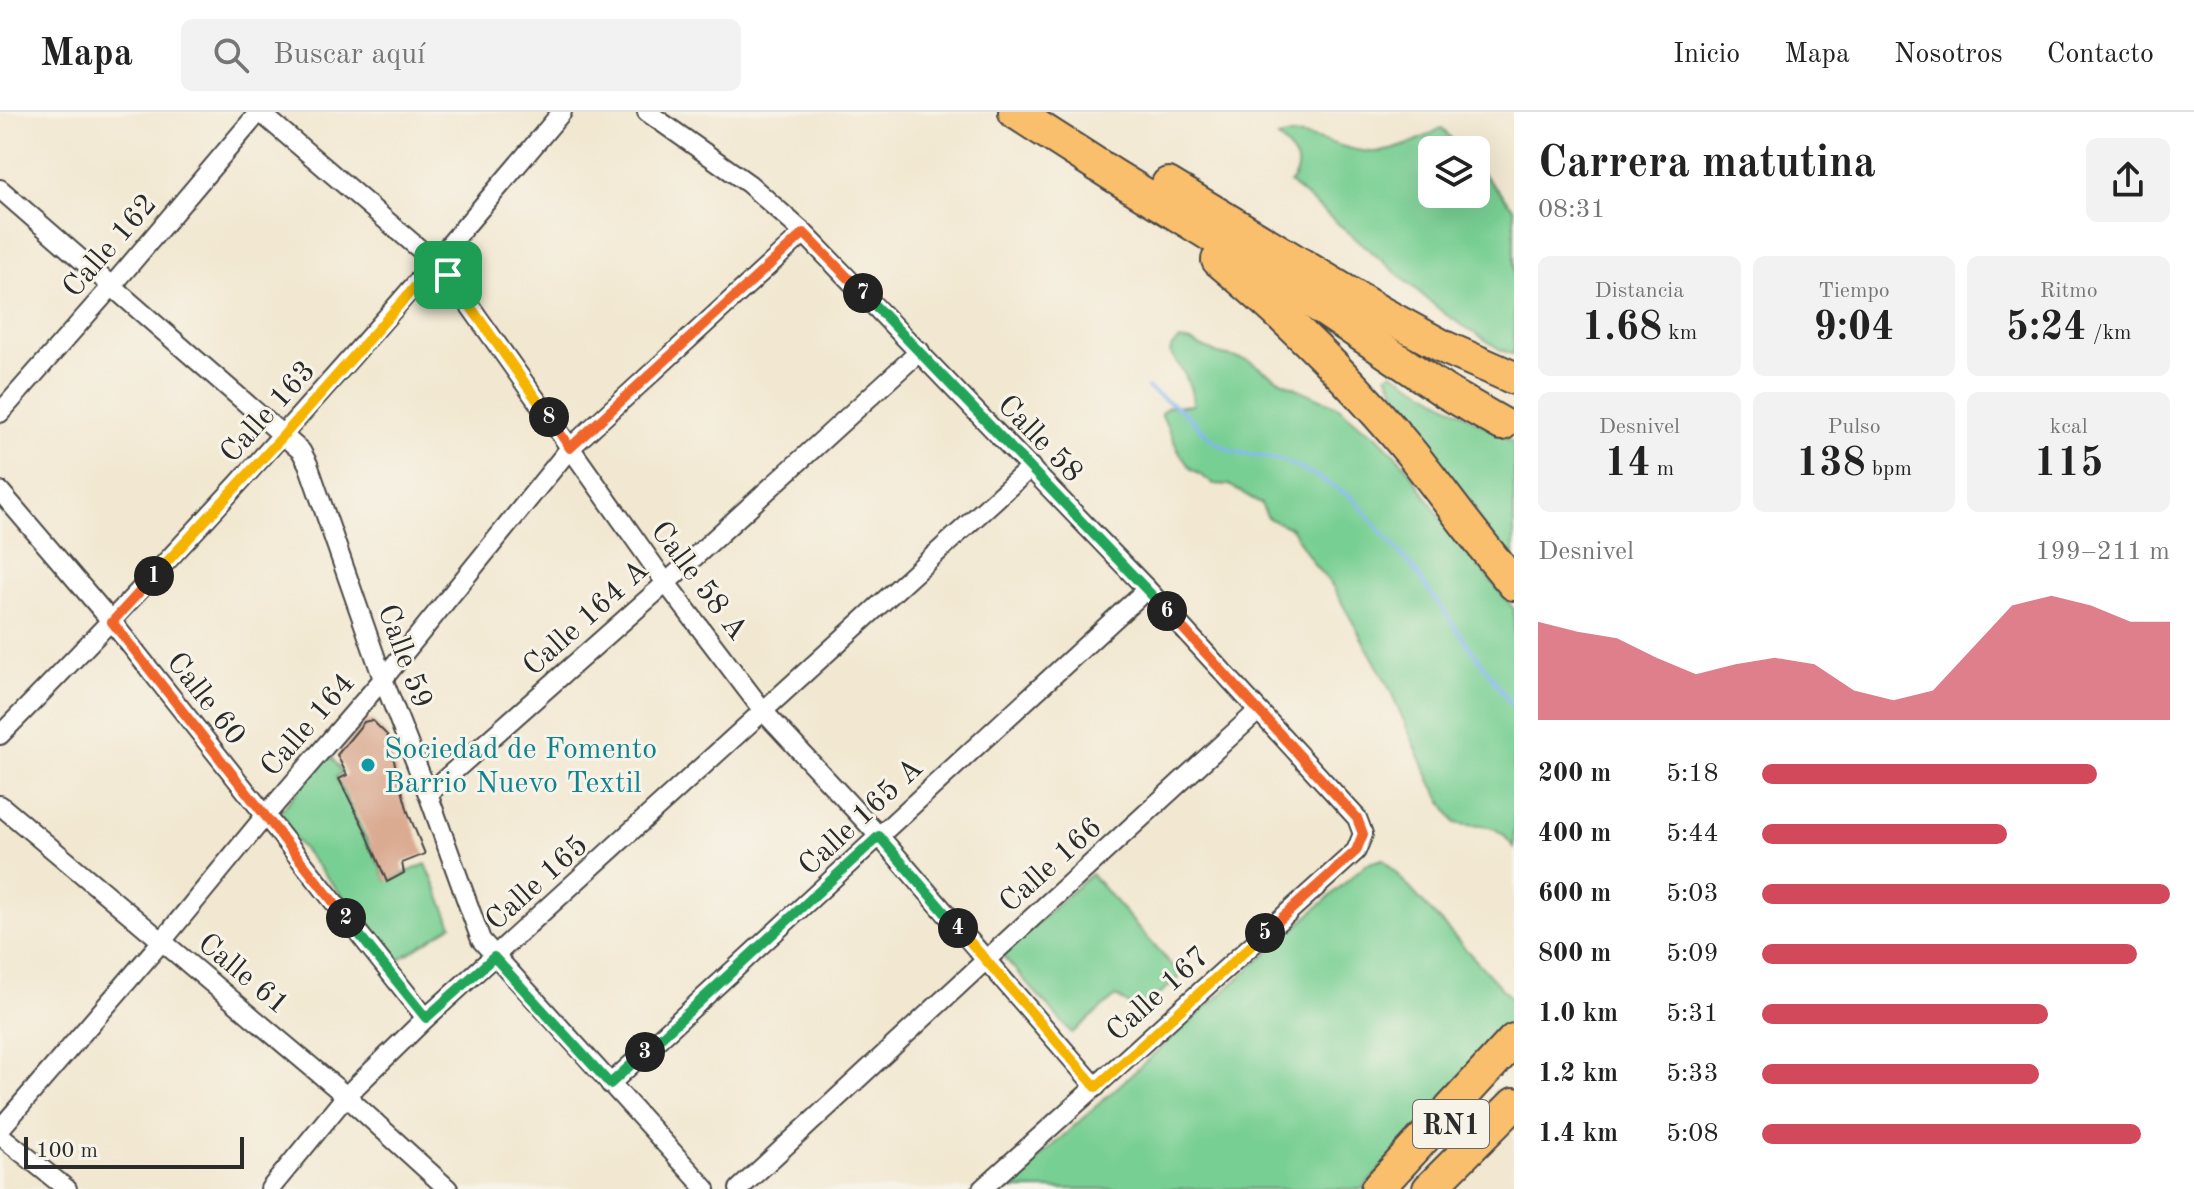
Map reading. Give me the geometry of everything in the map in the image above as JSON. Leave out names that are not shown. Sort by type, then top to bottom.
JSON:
[{"type":"highway","points":[[1015,112],[1117,166],[1226,217],[1378,311],[1446,348],[1509,403]]},
{"type":"highway","points":[[1055,112],[1313,344],[1402,443],[1514,584]]},
{"type":"highway","points":[[1117,166],[1235,250],[1463,403],[1509,403]]},
{"type":"highway","points":[[1377,1189],[1514,1040]]},
{"type":"highway","name":"RN1","points":[[1389,1189],[1514,1059]]},
{"type":"highway","name":"RN1","points":[[1429,1189],[1514,1104]]},
{"type":"street","name":"Calle 58 A","points":[[260,112],[448,275],[666,583],[764,712],[879,836],[1096,1087]]},
{"type":"street","name":"Calle 162","points":[[0,413],[260,112]]},
{"type":"street","name":"Calle 163","points":[[0,735],[112,622],[284,435],[436,263],[562,112]]},
{"type":"street","name":"Calle 58","points":[[647,112],[749,184],[804,233],[1147,589],[1357,818],[1363,834]]},
{"type":"street","name":"Calle 59","points":[[0,189],[301,451],[481,940],[706,1189]]},
{"type":"street","name":"Calle 164","points":[[0,1132],[383,679],[570,448],[804,233]]},
{"type":"street","name":"Calle 164 A","points":[[428,794],[666,583],[920,351]]},
{"type":"street","name":"Calle 165","points":[[270,1189],[346,1096],[426,1018],[1031,467]]},
{"type":"street","name":"Calle 60","points":[[0,491],[112,622],[426,1018]]},
{"type":"street","name":"Calle 165 A","points":[[610,1084],[1147,589]]},
{"type":"street","name":"Calle 166","points":[[739,1189],[1258,711]]},
{"type":"street","name":"Calle 61","points":[[0,805],[346,1096],[448,1189]]},
{"type":"street","name":"Calle 167","points":[[982,1189],[1356,851],[1363,834]]},
{"type":"street","points":[[0,1132],[67,1189]]},
{"type":"green space","points":[[1442,128],[1449,136],[1425,136]]},
{"type":"green space","points":[[1302,136],[1371,152],[1418,139],[1418,208],[1490,208],[1490,182],[1514,209],[1514,355],[1445,314],[1290,183],[1297,170],[1296,159],[1278,138]]},
{"type":"green space","points":[[1180,340],[1218,354],[1247,360],[1283,382],[1339,407],[1375,434],[1405,465],[1445,524],[1514,609],[1514,848],[1494,829],[1455,823],[1432,784],[1388,685],[1332,585],[1315,566],[1291,528],[1268,518],[1261,504],[1229,485],[1214,484],[1190,468],[1179,452],[1161,413],[1168,407],[1193,405],[1186,377],[1170,353],[1172,346]]},
{"type":"green space","points":[[1392,372],[1514,443],[1514,567],[1454,486],[1416,427],[1387,375]]},
{"type":"green space","points":[[329,753],[342,773],[336,777],[387,881],[426,864],[452,925],[397,961],[276,817]]},
{"type":"green space","points":[[1383,859],[1514,1002],[1514,1023],[1508,1035],[1362,1189],[1004,1189],[1366,864]]},
{"type":"green space","points":[[1091,874],[1181,976],[1139,1012],[1116,996],[1072,1033],[1002,955]]},
{"type":"building","name":"Sociedad de Fomento Barrio Nuevo Textil","points":[[372,720],[387,735],[408,812],[425,854],[402,863],[404,873],[387,882],[339,779],[347,775],[337,755],[364,722]]},
{"type":"waterway","points":[[1147,388],[1181,410],[1215,442],[1232,451],[1281,460],[1353,498],[1412,567],[1514,708]]},
{"type":"place","name":"Sociedad de Fomento Barrio Nuevo Textil","points":[[368,765]]},
{"type":"route","points":[[804,233],[1147,589],[1357,818],[1363,834],[1356,851],[1096,1087],[879,836],[610,1084],[494,957],[426,1018],[112,622],[436,263],[448,275],[570,448],[804,233]]}]
